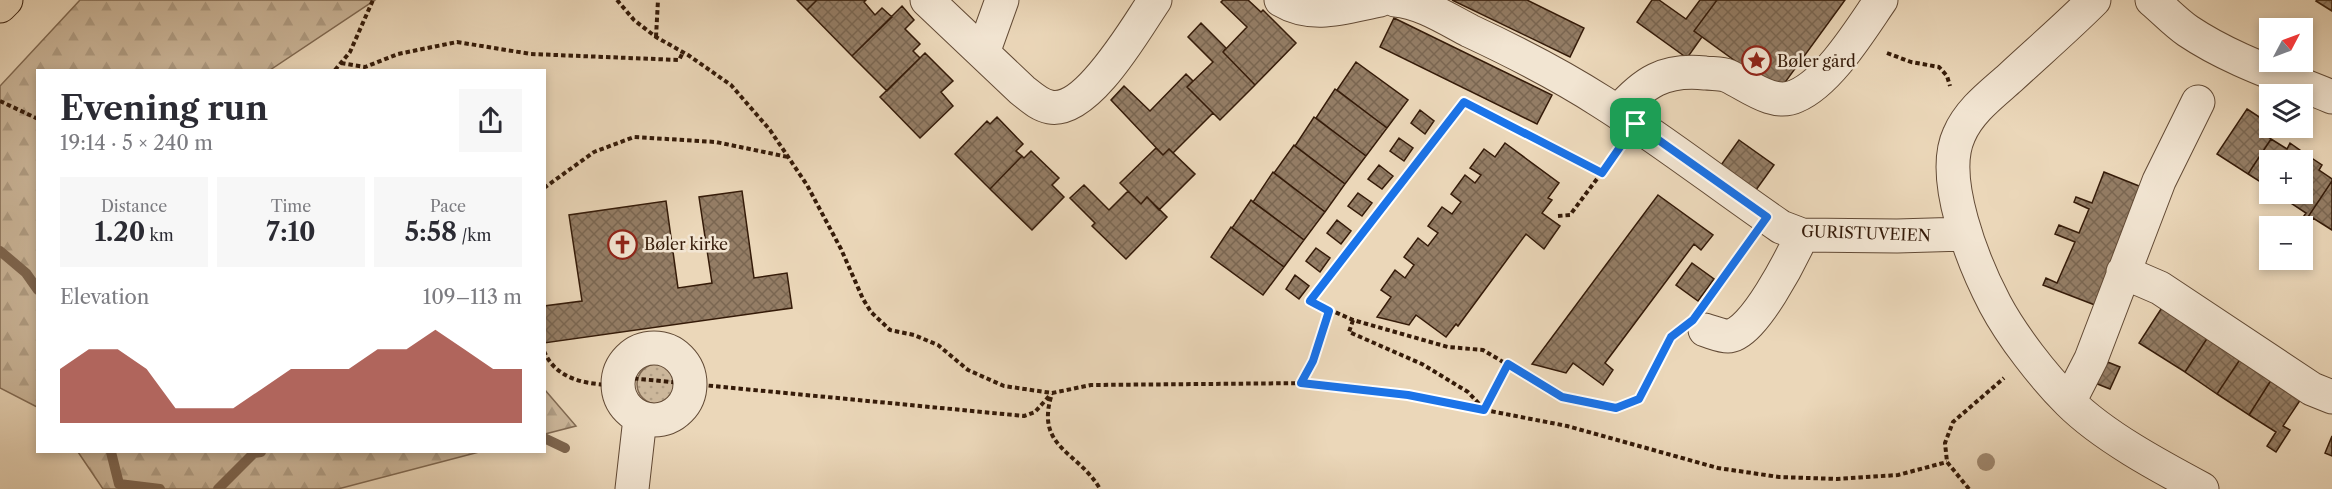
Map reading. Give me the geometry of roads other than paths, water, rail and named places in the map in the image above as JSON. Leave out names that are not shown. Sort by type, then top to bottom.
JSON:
[{"type":"main road","points":[[0,6],[6,0]]},
{"type":"street","points":[[927,0],[1037,102],[1052,108],[1070,102],[1089,89],[1113,63],[1155,0]]},
{"type":"street","points":[[983,53],[1002,0]]},
{"type":"street","points":[[1281,0],[1305,11],[1321,11],[1380,0]]},
{"type":"street","name":"GURISTUVEIEN","points":[[1395,0],[1426,9],[1516,53],[1627,118],[1781,227],[1802,234],[1865,236],[1965,234]]},
{"type":"street","points":[[2094,0],[1976,109],[1959,135],[1951,162],[1965,234],[1995,304],[2031,358],[2069,402],[2086,417],[2146,458],[2202,489]]},
{"type":"street","points":[[2152,0],[2185,29],[2199,38],[2230,54],[2332,97]]},
{"type":"street","points":[[1627,118],[1640,88],[1674,73],[1719,73],[1770,97],[1786,99],[1797,96],[1823,77],[1874,9]]},
{"type":"street","points":[[2069,402],[2091,359],[2159,181],[2198,102]]},
{"type":"street","points":[[1697,321],[1728,336],[1735,334],[1745,326],[1786,271],[1802,234]]},
{"type":"street","points":[[2124,272],[2160,288],[2312,389],[2332,397]]},
{"type":"street","points":[[656,347],[669,351],[681,358],[689,373],[690,385],[687,400],[675,414],[658,420],[640,418],[626,406],[618,381],[624,363],[630,356],[642,350],[656,347]]},
{"type":"street","points":[[632,489],[640,418]]},
{"type":"waterway","points":[[0,251],[26,273],[36,287]]},
{"type":"waterway","points":[[546,439],[565,448]]},
{"type":"waterway","points":[[111,453],[119,484],[160,489]]},
{"type":"waterway","points":[[218,489],[254,453]]},
{"type":"place","name":"Bøler gård","points":[[1756,61]]},
{"type":"place","name":"Bøler kirke","points":[[623,244]]}]
